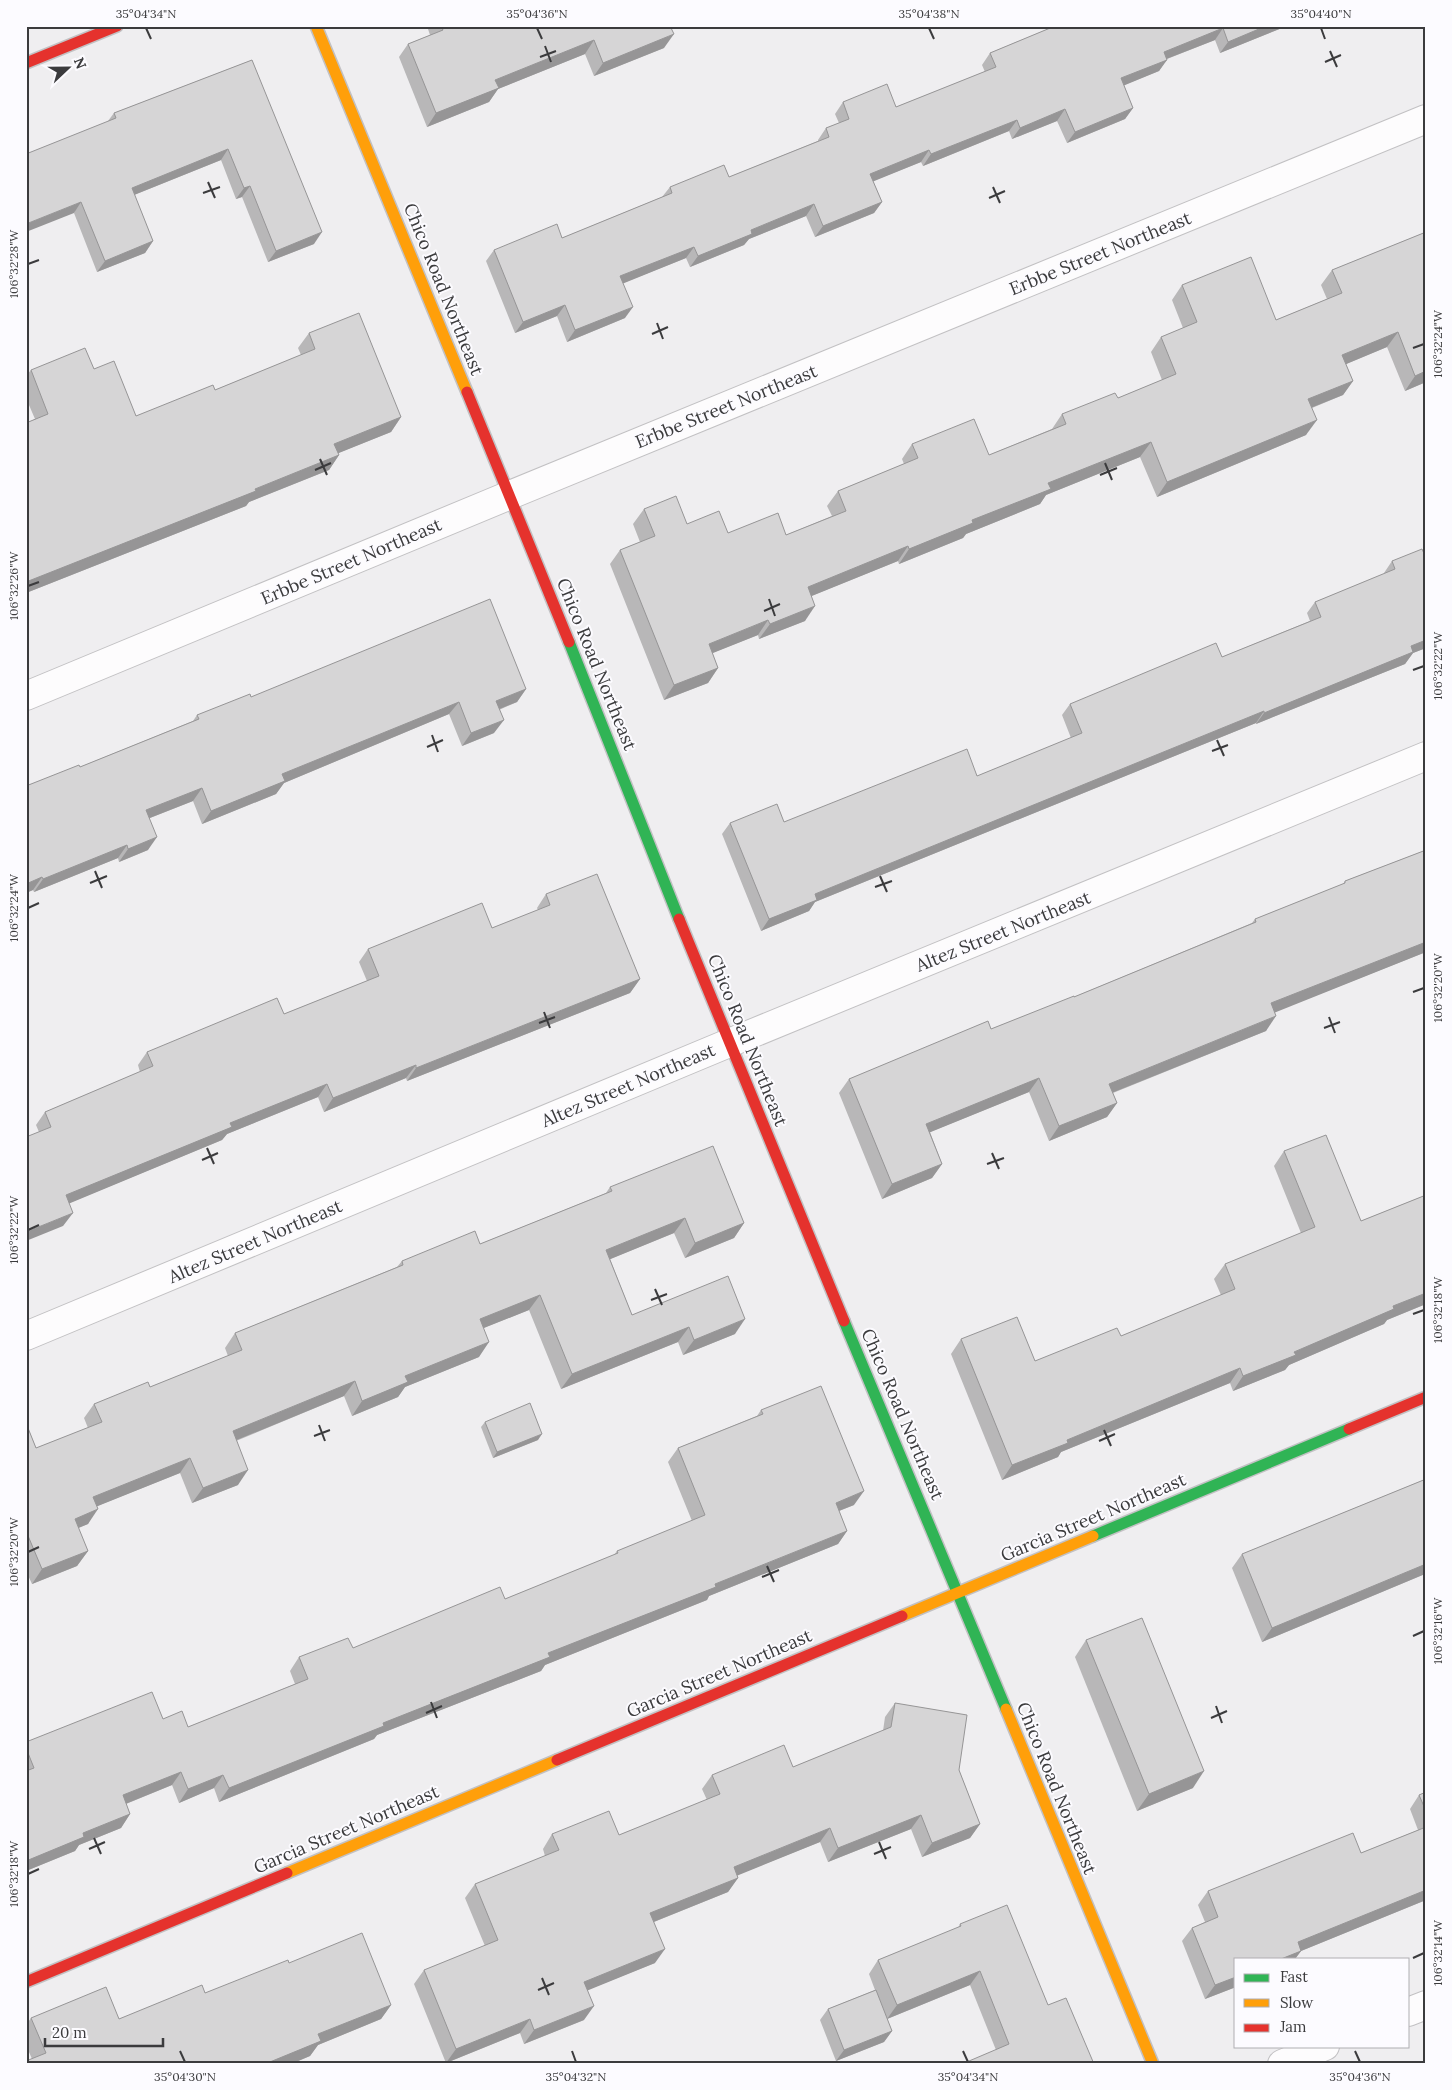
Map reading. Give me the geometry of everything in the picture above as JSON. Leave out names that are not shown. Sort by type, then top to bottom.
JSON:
[{"type":"street","points":[[26,63],[117,26]]},
{"type":"street","name":"Chico Road Northeast","points":[[316,26],[510,495],[730,1043],[1153,2064]]},
{"type":"street","name":"Erbbe Street Northeast","points":[[26,696],[1426,119]]},
{"type":"street","name":"Altez Street Northeast","points":[[26,1336],[1426,756]]},
{"type":"street","name":"Garcia Street Northeast","points":[[26,1982],[1426,1397]]},
{"type":"street","points":[[1410,2011],[1426,2005]]},
{"type":"street","points":[[1282,2064],[1320,2048]]},
{"type":"building","points":[[441,26],[670,26],[674,34],[603,63],[594,40],[495,80],[499,88],[436,113],[408,44],[443,30]]},
{"type":"building","points":[[1055,26],[1266,26],[1228,42],[1223,28],[1164,52],[1167,60],[1121,78],[1133,108],[1075,132],[1065,109],[1020,128],[1017,120],[931,154],[929,150],[870,174],[882,202],[823,226],[814,204],[751,230],[752,234],[698,256],[694,247],[620,276],[633,307],[575,330],[565,305],[523,322],[494,250],[557,224],[562,238],[672,193],[670,187],[724,165],[729,177],[829,137],[826,128],[849,119],[843,102],[887,84],[896,107],[996,67],[990,53]]},
{"type":"building","points":[[252,60],[322,232],[276,251],[250,186],[244,188],[228,149],[132,188],[153,241],[105,261],[81,202],[26,224],[26,154],[116,118],[114,113]]},
{"type":"building","points":[[1426,232],[1426,371],[1415,376],[1398,332],[1342,355],[1353,381],[1308,399],[1317,420],[1167,482],[1151,442],[1048,483],[1051,489],[972,520],[973,523],[909,549],[908,546],[808,587],[815,606],[770,624],[768,620],[709,644],[718,668],[674,685],[620,550],[655,536],[644,509],[676,496],[687,524],[719,511],[728,533],[778,513],[786,535],[846,511],[838,491],[918,458],[912,444],[974,419],[989,455],[1066,424],[1062,414],[1115,393],[1118,398],[1176,374],[1161,337],[1197,322],[1182,285],[1251,257],[1276,320],[1342,293],[1332,270]]},
{"type":"building","points":[[359,313],[401,417],[334,444],[339,455],[255,489],[256,491],[26,582],[26,423],[48,414],[31,370],[85,348],[94,369],[114,361],[136,416],[213,385],[215,390],[315,349],[309,333]]},
{"type":"building","points":[[1422,549],[1426,558],[1426,640],[1411,646],[1413,652],[815,894],[817,900],[769,919],[730,823],[777,804],[784,822],[967,749],[977,776],[1082,733],[1070,704],[1216,643],[1222,657],[1321,617],[1315,602],[1395,569],[1392,561]]},
{"type":"building","points":[[490,599],[526,689],[496,701],[504,720],[471,733],[459,702],[282,774],[285,781],[211,811],[202,788],[146,810],[157,837],[128,849],[127,845],[26,884],[26,786],[79,765],[80,767],[199,719],[197,715],[250,694],[251,697]]},
{"type":"building","points":[[1426,850],[1426,942],[1271,1003],[1276,1016],[1109,1084],[1117,1103],[1059,1126],[1039,1078],[926,1124],[942,1164],[892,1184],[849,1079],[988,1021],[991,1029],[1074,997],[1256,922],[1255,919],[1345,883],[1345,881]]},
{"type":"building","points":[[597,874],[640,979],[416,1068],[416,1065],[333,1098],[327,1084],[230,1123],[232,1127],[66,1195],[73,1213],[26,1232],[26,1137],[51,1127],[45,1112],[153,1066],[147,1052],[277,998],[284,1014],[379,976],[368,949],[482,903],[492,928],[550,905],[546,894]]},
{"type":"building","points":[[1326,1135],[1361,1221],[1426,1195],[1426,1293],[1393,1306],[1394,1309],[1294,1352],[1296,1355],[1243,1376],[1240,1368],[1067,1440],[1068,1443],[1012,1465],[961,1339],[1017,1317],[1035,1361],[1117,1328],[1121,1336],[1235,1289],[1225,1264],[1315,1227],[1284,1151]]},
{"type":"building","points":[[713,1146],[744,1223],[695,1243],[685,1218],[606,1250],[632,1315],[728,1276],[745,1319],[694,1340],[689,1327],[572,1374],[540,1295],[480,1319],[489,1342],[405,1376],[408,1382],[362,1401],[355,1381],[233,1431],[248,1470],[203,1488],[190,1458],[93,1497],[98,1509],[75,1519],[88,1551],[42,1569],[26,1531],[26,1423],[36,1448],[102,1422],[94,1404],[148,1382],[150,1387],[242,1350],[235,1333],[403,1265],[402,1261],[475,1231],[480,1244],[612,1191],[610,1187]]},
{"type":"building","points":[[821,1386],[864,1491],[836,1503],[847,1531],[715,1584],[716,1587],[548,1653],[550,1657],[383,1723],[384,1726],[229,1788],[223,1775],[188,1789],[181,1772],[123,1795],[130,1814],[83,1833],[84,1837],[26,1861],[26,1771],[34,1768],[26,1748],[26,1742],[152,1692],[163,1719],[182,1711],[188,1727],[308,1679],[299,1657],[348,1638],[353,1648],[500,1587],[505,1599],[705,1515],[678,1448],[763,1414],[761,1410]]},
{"type":"building","points":[[530,1403],[542,1434],[497,1452],[485,1422]]},
{"type":"building","points":[[1426,1479],[1426,1564],[1272,1628],[1242,1554]]},
{"type":"building","points":[[1142,1618],[1204,1771],[1149,1794],[1086,1640]]},
{"type":"building","points":[[895,1703],[967,1715],[959,1770],[980,1824],[932,1843],[921,1815],[838,1848],[830,1828],[734,1867],[738,1878],[650,1913],[665,1949],[584,1982],[594,2006],[534,2030],[530,2019],[456,2049],[424,1970],[498,1940],[475,1884],[559,1850],[552,1834],[609,1811],[619,1835],[720,1794],[712,1775],[784,1745],[793,1767],[891,1727]]},
{"type":"building","points":[[1426,1792],[1426,1811],[1419,1795]]},
{"type":"building","points":[[1426,1827],[1426,1890],[1298,1942],[1301,1951],[1284,1958],[1234,1958],[1234,1978],[1215,1985],[1192,1928],[1218,1917],[1208,1891],[1353,1833],[1361,1853]]},
{"type":"building","points":[[1007,1905],[1048,2005],[1066,1998],[1094,2064],[962,2064],[1009,2044],[980,1971],[897,2005],[878,1960]]},
{"type":"building","points":[[362,1933],[391,2005],[318,2034],[321,2041],[265,2064],[26,2064],[26,2061],[46,2053],[31,2018],[106,1987],[119,2019],[202,1985],[205,1993],[288,1960],[289,1963]]},
{"type":"building","points":[[876,1990],[892,2031],[844,2050],[828,2009]]},
{"type":"traffic: fast","points":[[569,642],[679,919]]},
{"type":"traffic: fast","points":[[844,1321],[1006,1709]]},
{"type":"traffic: fast","points":[[1093,1536],[1349,1429]]},
{"type":"traffic: slow","points":[[316,26],[467,392]]},
{"type":"traffic: slow","points":[[902,1616],[1093,1536]]},
{"type":"traffic: slow","points":[[1006,1709],[1153,2064]]},
{"type":"traffic: slow","points":[[287,1873],[557,1760]]},
{"type":"traffic: jam","points":[[26,63],[117,26]]},
{"type":"traffic: jam","points":[[467,392],[569,642]]},
{"type":"traffic: jam","points":[[679,919],[844,1321]]},
{"type":"traffic: jam","points":[[1349,1429],[1426,1397]]},
{"type":"traffic: jam","points":[[557,1760],[902,1616]]},
{"type":"traffic: jam","points":[[26,1982],[287,1873]]}]
